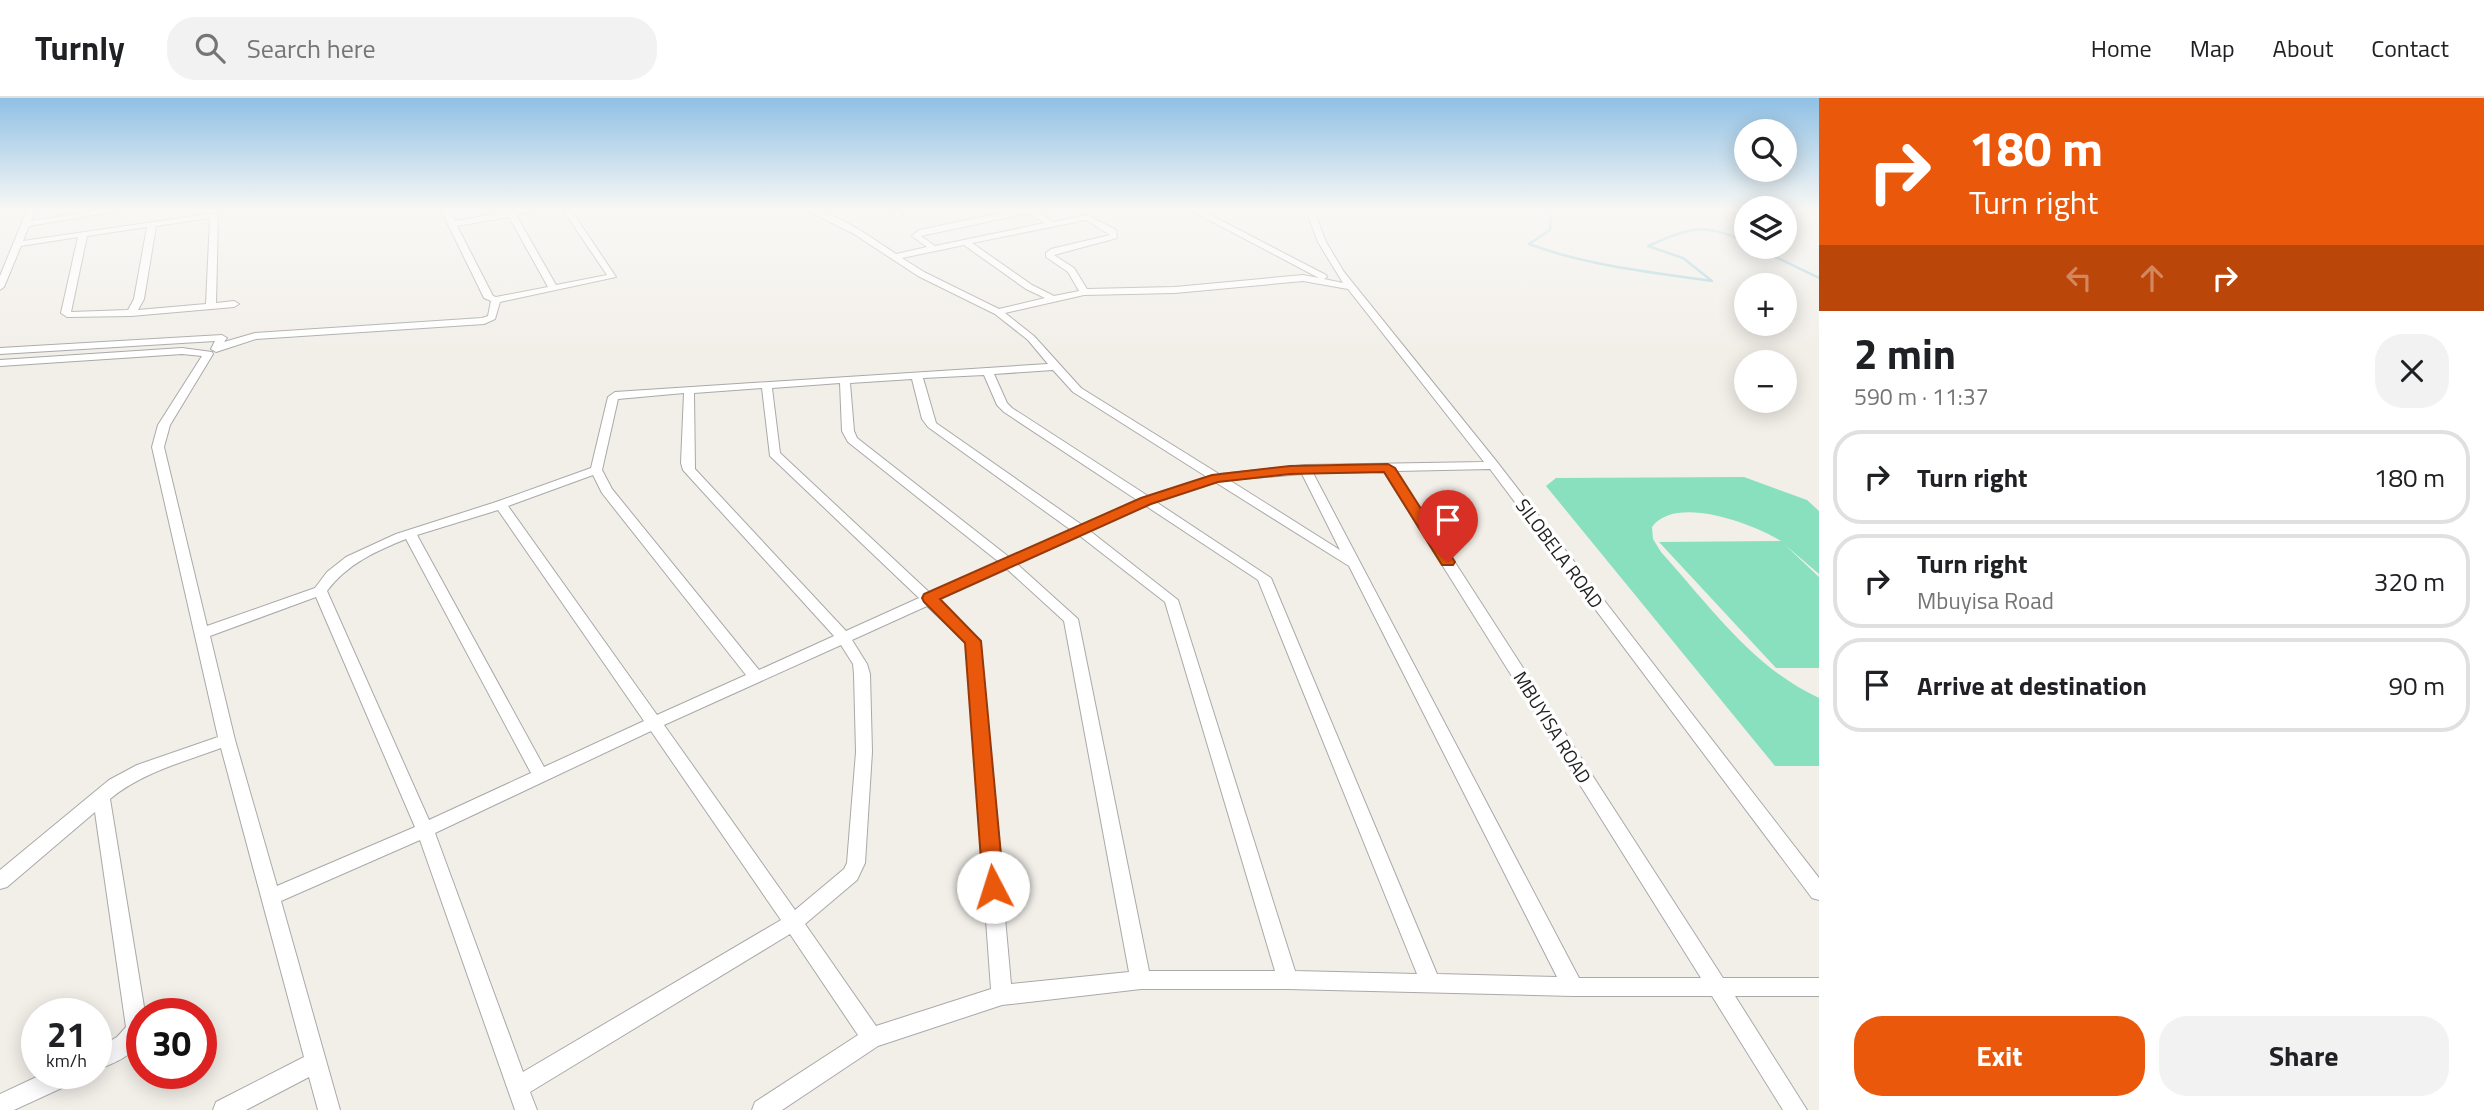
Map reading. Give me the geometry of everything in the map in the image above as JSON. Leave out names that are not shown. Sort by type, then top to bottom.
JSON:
[{"type":"street","points":[[0,287],[12,257]]},
{"type":"street","points":[[78,257],[66,313],[131,313],[234,304]]},
{"type":"street","points":[[131,313],[139,299],[146,257]]},
{"type":"street","points":[[211,306],[213,257]]},
{"type":"street","points":[[469,257],[489,298],[496,300],[612,277],[599,257]]},
{"type":"street","points":[[535,257],[553,288]]},
{"type":"street","points":[[892,257],[998,312],[1031,338],[1077,390],[1352,564]]},
{"type":"street","points":[[987,257],[1029,287],[1053,299]]},
{"type":"street","points":[[1051,257],[1072,270],[1084,292]]},
{"type":"street","points":[[1287,257],[1344,286]]},
{"type":"street","name":"SILOBELA ROAD","points":[[1330,257],[1344,286],[1493,465],[1819,892]]},
{"type":"street","points":[[998,312],[1084,292],[1175,290],[1303,278],[1344,286]]},
{"type":"street","points":[[0,351],[165,347],[213,351],[256,335],[484,321],[492,317],[496,300]]},
{"type":"street","points":[[0,363],[165,347],[222,338],[164,425],[158,447],[204,633],[227,740],[329,1110]]},
{"type":"street","points":[[756,677],[619,510],[596,470],[613,397],[619,394],[689,389],[1056,367]]},
{"type":"street","points":[[988,372],[1002,405],[1008,410],[1266,581],[1431,983]]},
{"type":"street","points":[[917,377],[932,425],[1080,530],[1167,596],[1174,605],[1289,980]]},
{"type":"street","points":[[845,379],[848,431],[852,440],[1008,563],[1068,615],[1073,623],[1141,980]]},
{"type":"street","points":[[767,386],[774,454],[973,641],[1002,995]]},
{"type":"street","points":[[518,1087],[794,922],[851,874],[856,863],[864,752],[860,664],[843,637],[689,470],[689,389]]},
{"type":"street","points":[[271,897],[425,830],[652,724],[1146,501],[1217,478],[1305,469],[1493,465]]},
{"type":"street","name":"MBUYISA ROAD","points":[[1388,468],[1796,1110]]},
{"type":"street","points":[[1305,469],[1573,987]]},
{"type":"street","points":[[204,633],[320,591],[328,577],[347,562],[410,534],[501,505],[596,470]]},
{"type":"street","points":[[501,505],[652,724],[794,922],[872,1038]]},
{"type":"street","points":[[410,534],[541,777]]},
{"type":"street","points":[[320,591],[425,830],[526,1110]]},
{"type":"street","points":[[0,881],[101,796],[143,770],[227,740]]},
{"type":"street","points":[[101,796],[138,1029],[131,1040],[112,1052]]},
{"type":"street","points":[[763,1110],[872,1038],[1002,995],[1141,980],[1289,980],[1573,987],[1819,986]]},
{"type":"street","points":[[224,1110],[317,1061]]},
{"type":"street","points":[[0,1105],[34,1089]]},
{"type":"green space","points":[[1744,477],[1807,500],[1819,511],[1819,574],[1784,544],[1819,577],[1819,668],[1776,668],[1659,542],[1781,541],[1734,520],[1696,512],[1663,517],[1652,527],[1653,539],[1661,552],[1733,634],[1773,670],[1819,698],[1819,766],[1775,766],[1546,486],[1556,478]]},
{"type":"waterway","points":[[1571,257],[1712,281],[1681,257]]},
{"type":"waterway","points":[[1780,259],[1819,278]]},
{"type":"route","points":[[993,887],[973,641],[930,598],[1146,501],[1217,478],[1290,470],[1388,468],[1448,562]]}]
